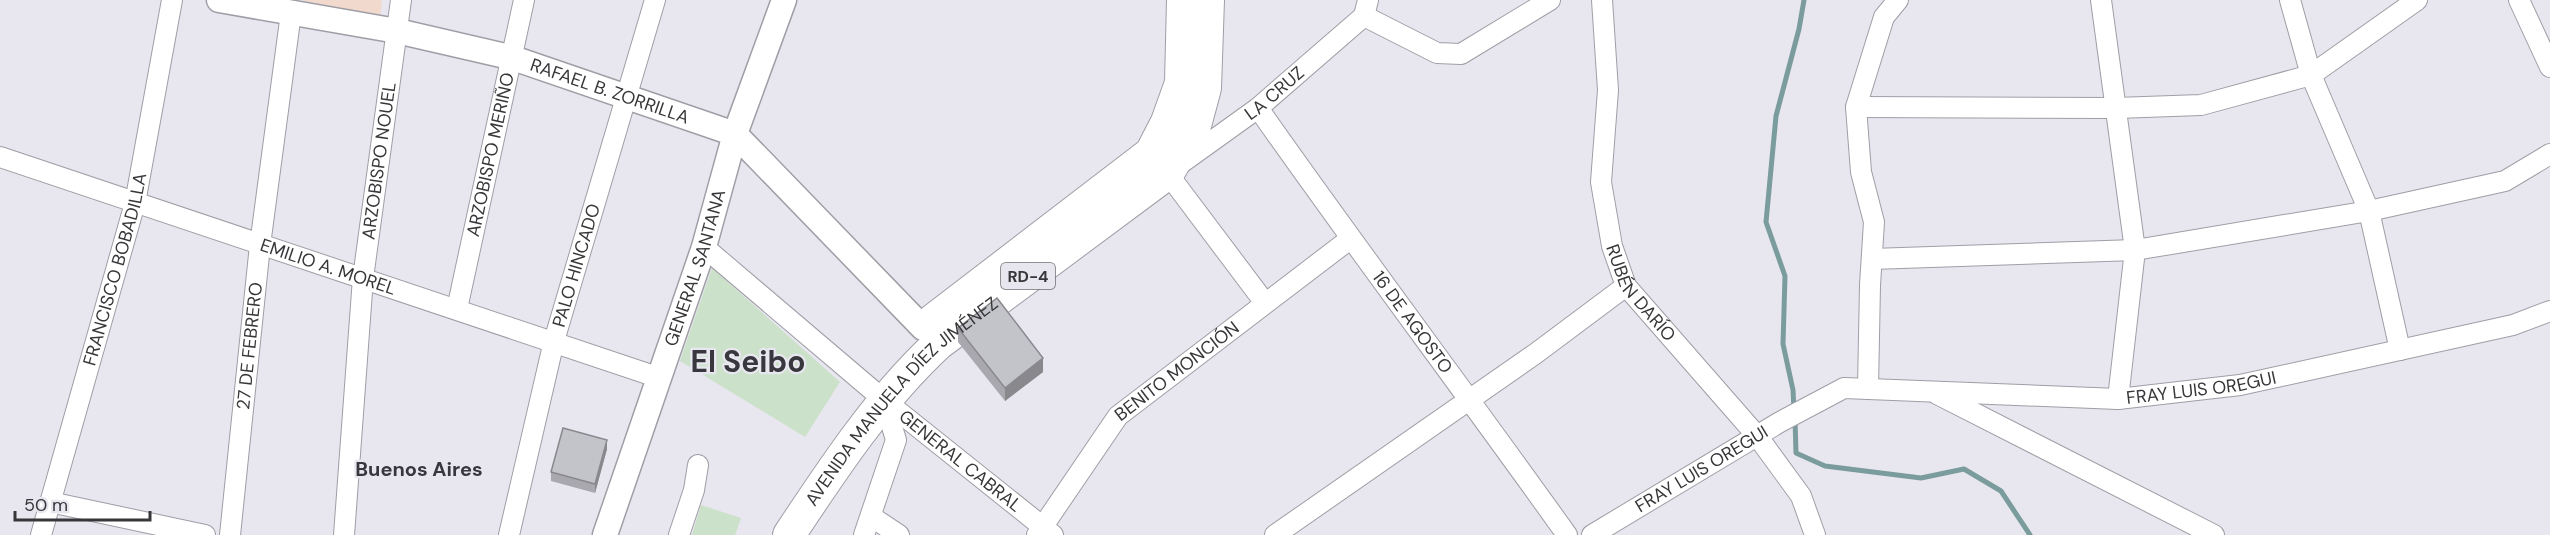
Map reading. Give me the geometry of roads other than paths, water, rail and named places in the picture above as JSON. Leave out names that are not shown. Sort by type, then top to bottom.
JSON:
[{"type":"main road","name":"AVENIDA MANUELA DÍEZ JIMÉNEZ","points":[[789,535],[829,475],[877,393],[923,328],[1159,163],[1167,122],[1181,83],[1183,0]]},
{"type":"main road","name":"AVENIDA MANUELA DÍEZ JIMÉNEZ","points":[[766,535],[793,490],[877,393],[906,374],[938,344],[1159,163],[1194,129],[1205,88],[1208,0]]},
{"type":"street","name":"FRANCISCO BOBADILLA","points":[[41,535],[135,203],[172,0]]},
{"type":"street","name":"RAFAEL B. ZORRILLA","points":[[219,0],[397,31],[510,57],[735,134],[923,328]]},
{"type":"street","name":"ARZOBISPO NOUEL","points":[[344,535],[363,278],[401,0]]},
{"type":"street","name":"ARZOBISPO MERIÑO","points":[[457,309],[524,0]]},
{"type":"street","name":"PALO HINCADO","points":[[509,535],[554,341],[655,0]]},
{"type":"street","name":"GENERAL SANTANA","points":[[605,535],[657,377],[704,248],[735,134],[784,0]]},
{"type":"street","points":[[1366,8],[1437,53],[1461,54],[1550,0]]},
{"type":"street","name":"RUBÉN DARÍO","points":[[1602,0],[1608,90],[1601,182],[1612,246],[1626,286],[1758,437],[1801,496],[1815,535]]},
{"type":"street","points":[[1868,388],[1874,222],[1861,172],[1856,107],[1884,16],[1898,0]]},
{"type":"street","points":[[2101,0],[2135,250],[2118,399]]},
{"type":"street","points":[[2290,0],[2311,75],[2369,211],[2400,350]]},
{"type":"street","points":[[1856,107],[2116,108],[2201,105],[2311,75],[2417,0]]},
{"type":"street","points":[[2519,0],[2550,67]]},
{"type":"street","name":"LA CRUZ","points":[[1159,163],[1258,108],[1366,8]]},
{"type":"street","name":"27 DE FEBRERO","points":[[230,535],[260,245],[291,13]]},
{"type":"street","name":"16 DE AGOSTO","points":[[1258,108],[1350,239],[1567,535]]},
{"type":"street","points":[[1872,259],[2135,250],[2369,211],[2505,181],[2550,154]]},
{"type":"street","name":"EMILIO A. MOREL","points":[[0,157],[657,377]]},
{"type":"street","points":[[1159,163],[1265,303]]},
{"type":"street","name":"BENITO MONCIÓN","points":[[1044,532],[1118,416],[1350,239]]},
{"type":"street","name":"GENERAL CABRAL","points":[[704,248],[1044,532]]},
{"type":"street","points":[[1275,535],[1470,400],[1626,286]]},
{"type":"street","name":"FRAY LUIS OREGUI","points":[[1592,535],[1780,422],[1844,388],[2118,399],[2240,385],[2513,325],[2550,311]]},
{"type":"street","points":[[1929,390],[2214,535]]},
{"type":"street","points":[[877,393],[896,440],[868,526],[899,535]]},
{"type":"street","points":[[679,535],[694,490],[698,465]]},
{"type":"street","points":[[50,502],[205,535]]},
{"type":"waterway","points":[[1794,410],[1793,390],[1783,344],[1785,276],[1766,222],[1776,116],[1799,29],[1804,0]]},
{"type":"waterway","points":[[1795,419],[1796,453],[1825,466],[1921,478],[1964,469],[2001,491],[2030,535]]},
{"type":"district","name":"El Seibo","points":[[748,361]]},
{"type":"district","name":"Buenos Aires","points":[[419,469]]}]
